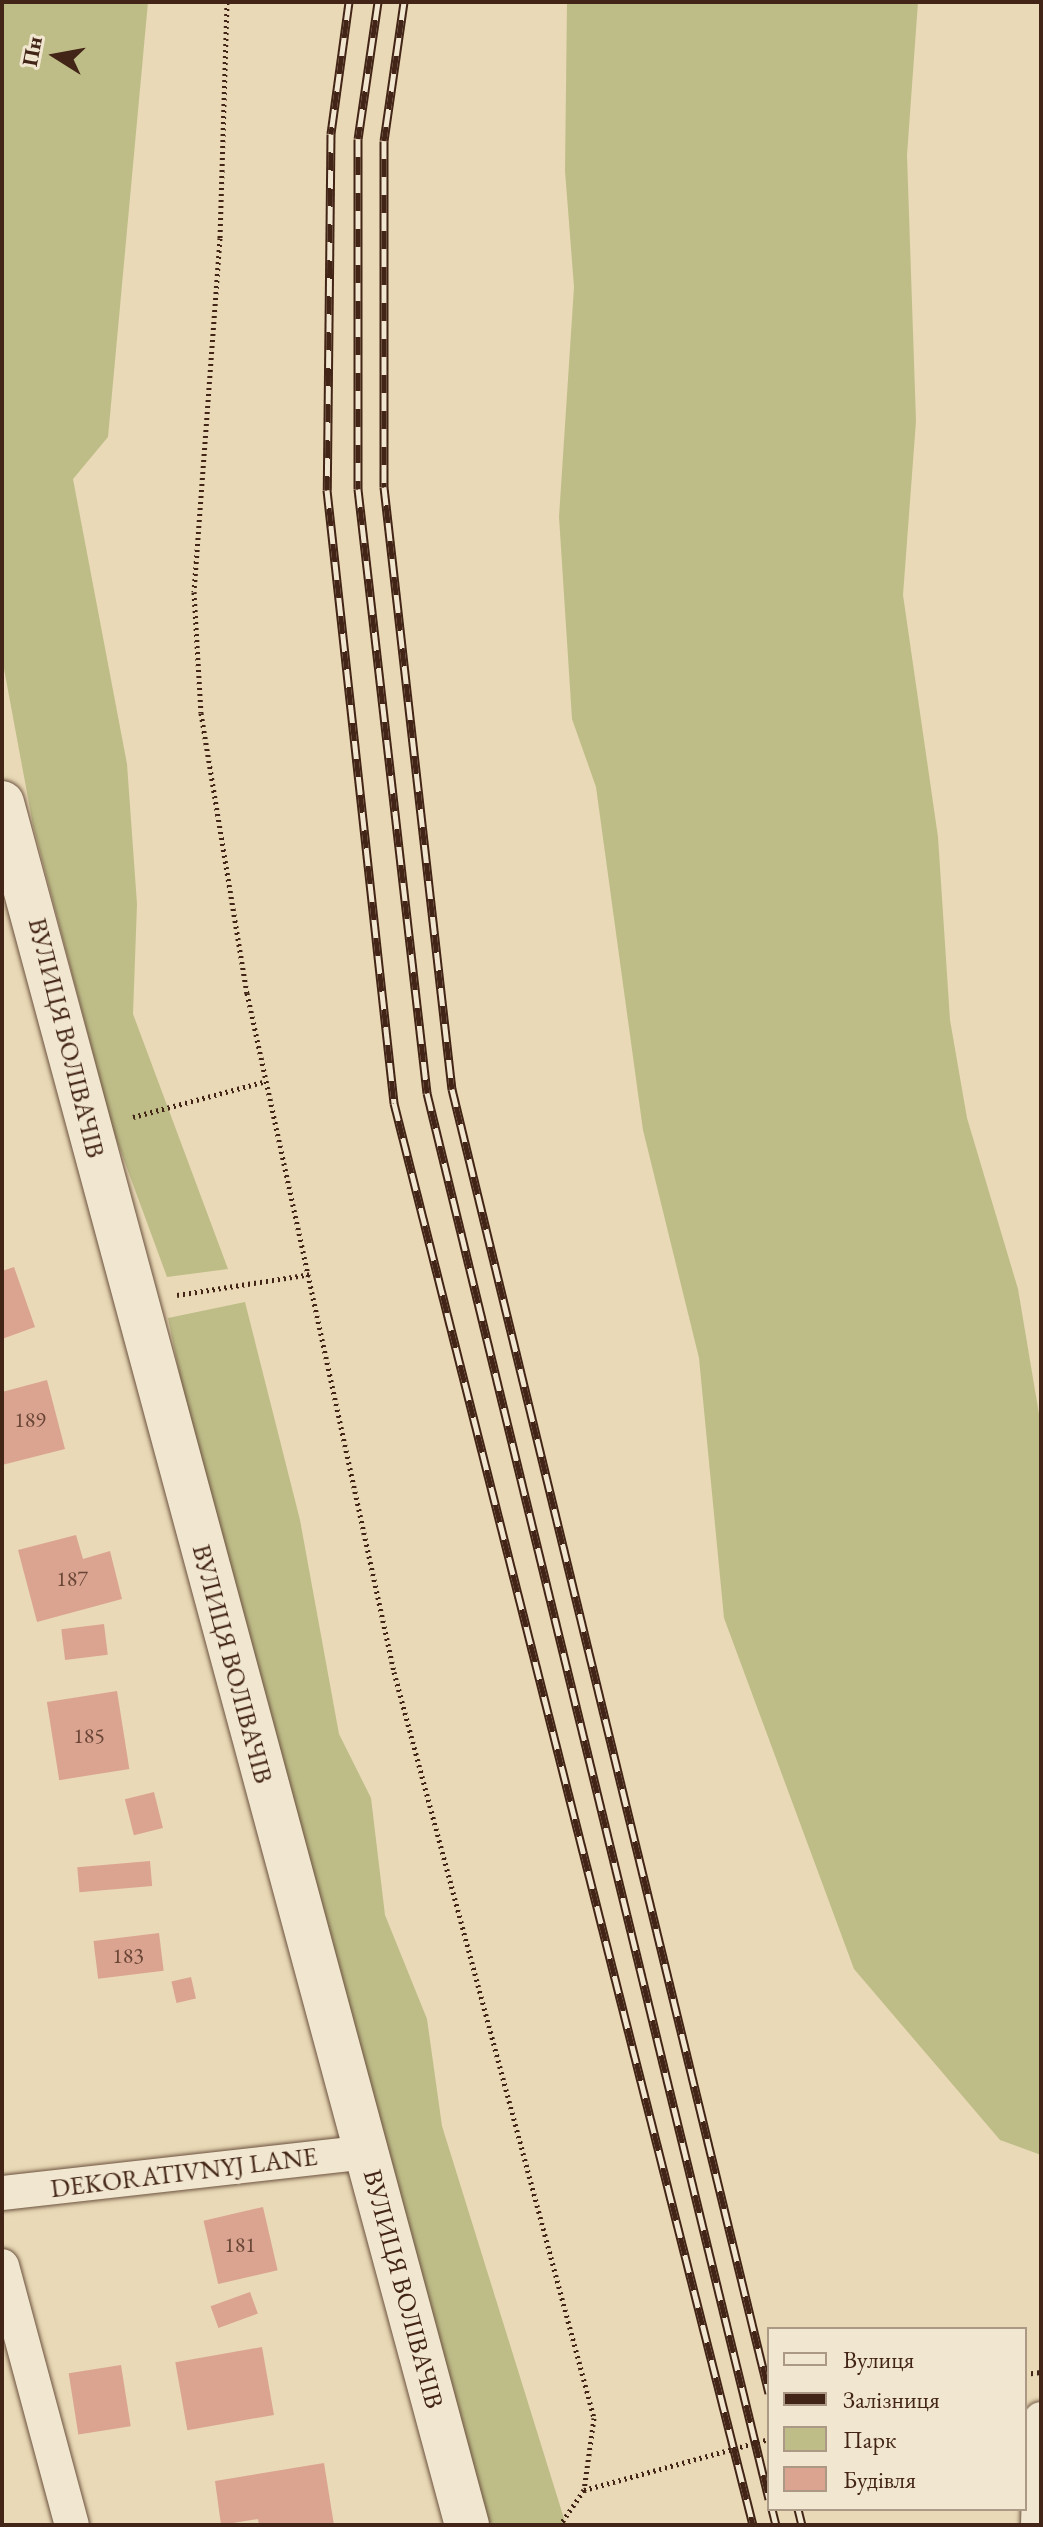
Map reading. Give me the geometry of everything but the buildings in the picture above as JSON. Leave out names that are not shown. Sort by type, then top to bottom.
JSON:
[{"type":"street","name":"ВУЛИЦЯ ВОЛІВАЧІВ","points":[[2,803],[133,1305],[467,2525]]},
{"type":"street","name":"DEKORATIVNYJ LANE","points":[[2,2193],[366,2152]]},
{"type":"street","points":[[2,2193],[2,2205]]},
{"type":"street","points":[[2,2266],[72,2525]]},
{"type":"street","points":[[1038,2525],[1041,2419]]},
{"type":"path","points":[[227,2],[220,238],[194,592],[201,713],[266,1081],[311,1274],[398,1688],[513,2135],[591,2404],[584,2490],[560,2525]]},
{"type":"path","points":[[89,1129],[266,1081]]},
{"type":"path","points":[[133,1305],[311,1274]]},
{"type":"path","points":[[584,2490],[767,2440]]},
{"type":"green space","points":[[2,2],[148,2],[108,437],[73,479],[127,764],[137,904],[133,1014],[228,1269],[167,1277],[113,1130],[33,825],[2,658]]},
{"type":"green space","points":[[567,2],[918,2],[907,155],[916,421],[903,595],[938,837],[950,1020],[967,1118],[1018,1289],[1041,1426],[1041,2155],[1000,2140],[854,1969],[724,1618],[699,1358],[643,1130],[596,787],[572,719],[559,517],[574,287],[565,171]]},
{"type":"green space","points":[[245,1302],[300,1520],[339,1734],[371,1798],[385,1915],[427,2019],[442,2126],[566,2525],[490,2525],[465,2458],[189,1420],[168,1318]]},
{"type":"railway","points":[[349,2],[331,134],[327,490],[394,1103],[753,2525]]},
{"type":"railway","points":[[378,2],[358,139],[358,489],[427,1093],[767,2491]]},
{"type":"railway","points":[[404,2],[384,141],[384,487],[452,1089],[767,2385]]},
{"type":"railway","points":[[772,2511],[776,2525]]},
{"type":"railway","points":[[798,2511],[802,2525]]}]
